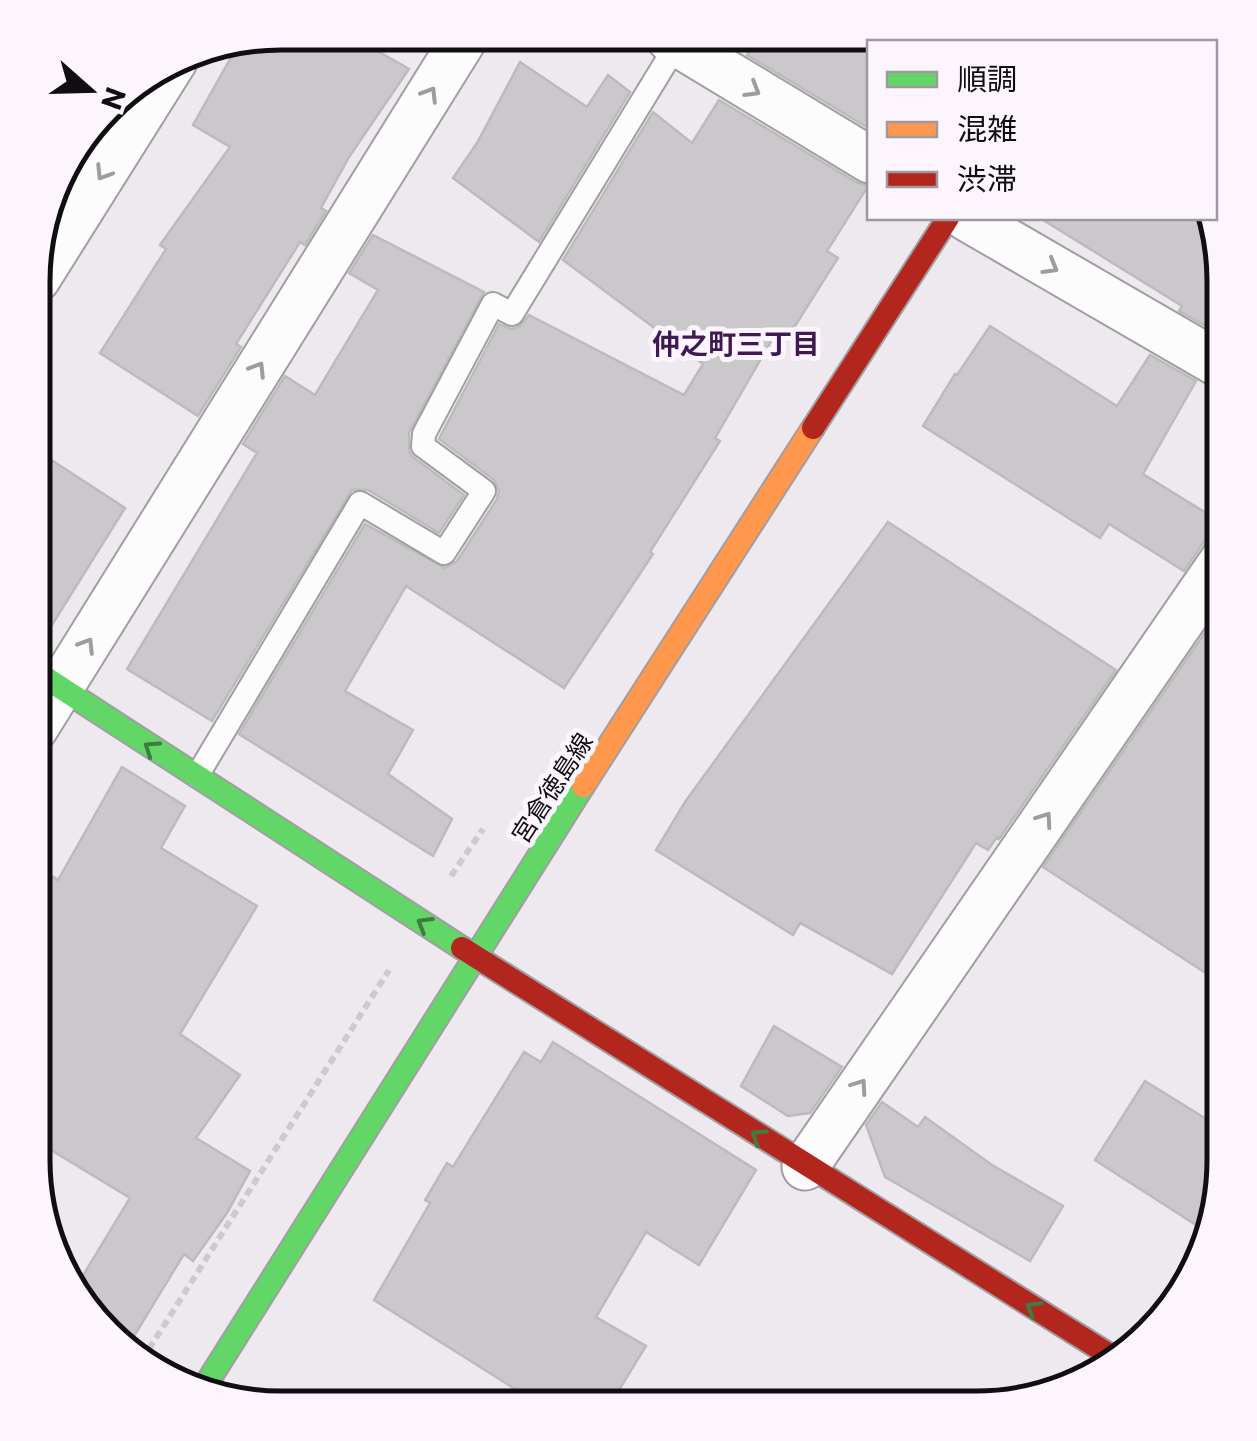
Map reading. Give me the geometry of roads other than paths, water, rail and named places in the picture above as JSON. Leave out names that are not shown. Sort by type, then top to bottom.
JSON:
[{"type":"main road","name":"宮倉徳島線","points":[[209,1379],[947,220]]},
{"type":"main road","points":[[50,680],[195,778],[1104,1352]]},
{"type":"street","points":[[50,676],[457,50]]},
{"type":"street","points":[[687,50],[867,158]]},
{"type":"street","points":[[52,255],[158,86]]},
{"type":"street","points":[[970,220],[1207,357]]},
{"type":"street","points":[[805,1166],[1207,584]]},
{"type":"lane","points":[[195,778],[360,504],[444,553],[484,490],[422,446],[424,434],[494,304],[512,314],[669,50]]},
{"type":"district","name":"仲之町三丁目","points":[[736,344]]}]
